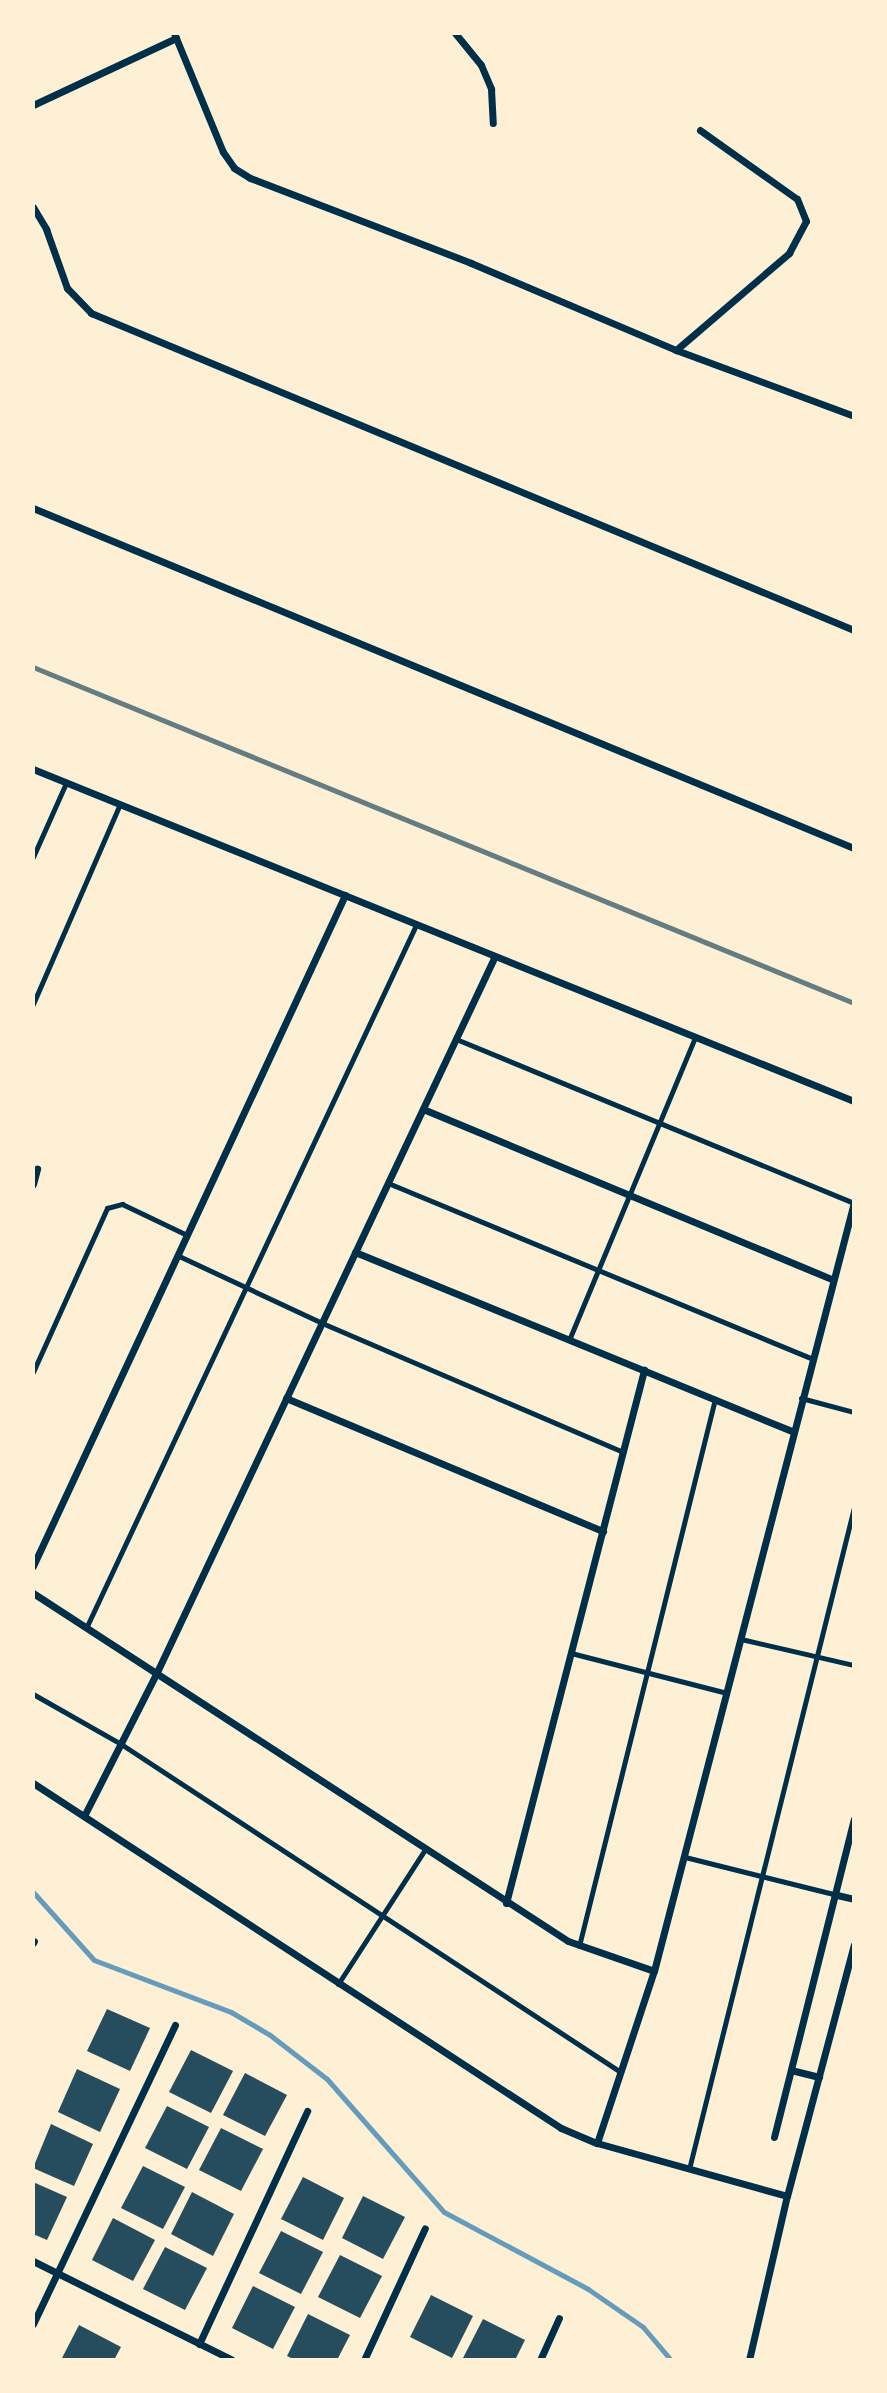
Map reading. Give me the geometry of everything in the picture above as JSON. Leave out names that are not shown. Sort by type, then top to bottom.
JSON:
[{"type":"street","points":[[455,33],[481,65],[491,89],[493,122]]},
{"type":"street","points":[[33,106],[175,36],[223,152],[234,168],[250,178],[471,263],[676,350],[854,416]]},
{"type":"street","points":[[676,350],[789,253],[806,221],[802,205],[792,194],[700,131]]},
{"type":"street","points":[[33,207],[47,229],[67,288],[91,313],[854,630]]},
{"type":"street","points":[[33,508],[854,848]]},
{"type":"street","points":[[33,769],[494,958],[854,1101]]},
{"type":"street","points":[[33,1566],[345,895]]},
{"type":"street","points":[[84,1816],[157,1672],[494,958]]},
{"type":"street","points":[[422,1109],[833,1280]]},
{"type":"street","points":[[33,1184],[35,1167]]},
{"type":"street","points":[[597,2143],[654,1971],[792,1431],[854,1203]]},
{"type":"street","points":[[355,1252],[792,1431]]},
{"type":"street","points":[[506,1903],[644,1370]]},
{"type":"street","points":[[286,1398],[603,1531]]},
{"type":"street","points":[[33,1593],[88,1626],[506,1903],[579,1946],[654,1971]]},
{"type":"street","points":[[33,1783],[531,2110],[597,2143],[787,2196]]},
{"type":"street","points":[[774,2137],[854,1819]]},
{"type":"street","points":[[837,1895],[854,1899]]},
{"type":"street","points":[[749,2360],[787,2196],[854,1945]]},
{"type":"street","points":[[33,2324],[175,2025]]},
{"type":"street","points":[[791,2070],[819,2077]]},
{"type":"street","points":[[200,2344],[307,2111]]},
{"type":"street","points":[[364,2360],[425,2228]]},
{"type":"street","points":[[33,2261],[232,2360]]},
{"type":"street","points":[[540,2360],[559,2318]]},
{"type":"lane","points":[[33,857],[66,783]]},
{"type":"lane","points":[[33,1004],[120,804]]},
{"type":"lane","points":[[88,1626],[415,926]]},
{"type":"lane","points":[[569,1340],[695,1038]]},
{"type":"lane","points":[[456,1039],[854,1203]]},
{"type":"lane","points":[[388,1183],[812,1359]]},
{"type":"lane","points":[[33,1372],[107,1208],[122,1204],[187,1235]]},
{"type":"lane","points":[[179,1256],[322,1323],[623,1452]]},
{"type":"lane","points":[[801,1398],[854,1412]]},
{"type":"lane","points":[[579,1946],[715,1399]]},
{"type":"lane","points":[[689,2169],[854,1507]]},
{"type":"lane","points":[[741,1639],[854,1665]]},
{"type":"lane","points":[[571,1653],[727,1693]]},
{"type":"lane","points":[[33,1694],[121,1744],[381,1918],[619,2071]]},
{"type":"lane","points":[[337,1984],[426,1848]]},
{"type":"lane","points":[[685,1857],[837,1895]]},
{"type":"building","points":[[107,2009],[150,2028],[130,2071],[87,2051]]},
{"type":"building","points":[[191,2050],[233,2071],[211,2113],[169,2092]]},
{"type":"building","points":[[77,2069],[120,2089],[100,2132],[58,2112]]},
{"type":"building","points":[[245,2073],[287,2095],[265,2136],[223,2115]]},
{"type":"building","points":[[167,2106],[209,2127],[187,2169],[145,2148]]},
{"type":"building","points":[[51,2124],[93,2144],[74,2186],[33,2168]]},
{"type":"building","points":[[221,2128],[263,2149],[241,2191],[199,2170]]},
{"type":"building","points":[[143,2166],[185,2187],[163,2229],[121,2208]]},
{"type":"building","points":[[303,2177],[344,2198],[323,2240],[281,2219]]},
{"type":"building","points":[[33,2182],[67,2197],[47,2240],[33,2234]]},
{"type":"building","points":[[192,2192],[234,2214],[213,2256],[171,2234]]},
{"type":"building","points":[[363,2196],[405,2217],[383,2259],[342,2238]]},
{"type":"building","points":[[113,2218],[155,2240],[133,2281],[92,2260]]},
{"type":"building","points":[[281,2231],[323,2252],[301,2294],[259,2273]]},
{"type":"building","points":[[165,2247],[207,2268],[185,2310],[143,2289]]},
{"type":"building","points":[[340,2255],[382,2276],[360,2318],[318,2297]]},
{"type":"building","points":[[253,2286],[295,2307],[273,2349],[232,2328]]},
{"type":"building","points":[[431,2295],[473,2316],[452,2358],[410,2337]]},
{"type":"building","points":[[308,2314],[350,2335],[337,2360],[295,2360],[287,2356]]},
{"type":"building","points":[[483,2319],[525,2340],[515,2360],[462,2360]]},
{"type":"building","points":[[79,2325],[121,2347],[114,2360],[61,2360]]},
{"type":"waterway","points":[[33,1892],[94,1960],[231,2012],[270,2035],[327,2079],[444,2212],[588,2289],[643,2327],[671,2360]]},
{"type":"railway","points":[[33,667],[854,1003]]}]
